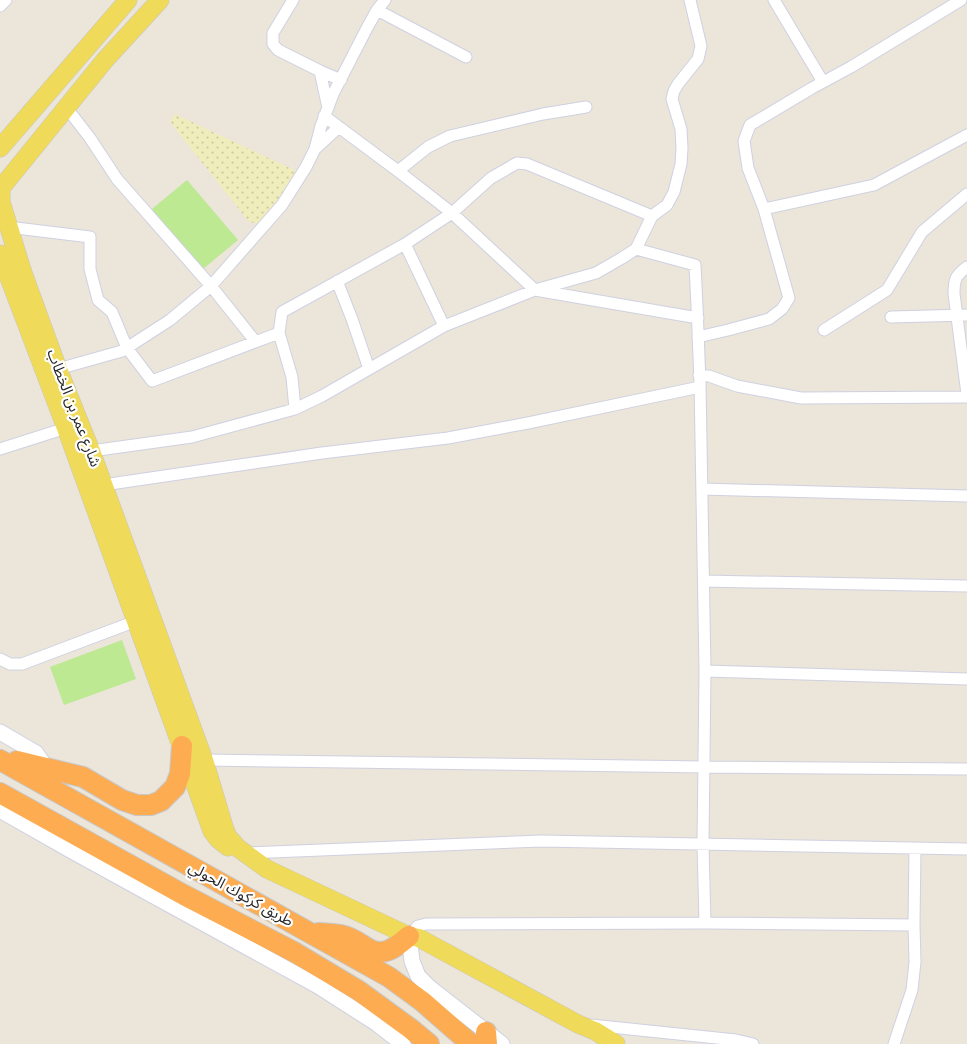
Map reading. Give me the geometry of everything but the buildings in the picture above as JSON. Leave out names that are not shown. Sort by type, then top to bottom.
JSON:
[{"type":"highway","points":[[0,758],[83,777],[122,800],[137,805],[151,805],[161,801],[175,786],[180,774],[182,746]]},
{"type":"highway","name":"طريق كركوك الحولي","points":[[0,758],[389,976],[423,1002],[481,1040]]},
{"type":"highway","name":"طريق كركوك الحولي","points":[[0,793],[184,895],[251,939],[294,952],[359,991],[429,1044]]},
{"type":"highway","points":[[309,932],[345,936],[373,951],[379,952],[386,952],[392,949],[409,936]]},
{"type":"main road","points":[[0,148],[128,0]]},
{"type":"main road","name":"شارع عمر بن الخطاب","points":[[149,4],[2,188],[1,202],[23,273],[103,485],[181,722],[182,746],[212,831],[226,846],[245,853]]},
{"type":"main road","name":"شارع عمر بن الخطاب","points":[[0,254],[136,621],[181,722],[204,760],[225,830],[233,843],[245,853]]},
{"type":"main road","points":[[0,732],[36,753],[47,769]]},
{"type":"main road","points":[[0,810],[72,851],[251,939],[318,986],[376,1023],[403,1044]]},
{"type":"main road","points":[[245,853],[267,869],[409,936],[419,938],[616,1044]]},
{"type":"main road","points":[[409,936],[412,961],[418,976],[481,1040],[502,1044]]},
{"type":"main road","points":[[409,936],[415,945],[420,948],[599,1044]]},
{"type":"street","points":[[0,6],[6,0]]},
{"type":"street","points":[[293,0],[273,34],[273,44],[278,50],[341,80]]},
{"type":"street","points":[[58,369],[122,351],[170,320],[211,286],[282,205],[315,149],[326,112],[367,28],[377,10],[386,0]]},
{"type":"street","points":[[91,451],[192,437],[295,409],[322,396],[444,326],[535,290],[596,273],[636,249],[652,216],[667,205],[674,192],[681,164],[681,129],[672,100],[678,84],[698,59],[701,46],[690,0]]},
{"type":"street","points":[[774,0],[823,82]]},
{"type":"street","points":[[698,337],[769,319],[782,309],[788,298],[764,209],[748,168],[744,141],[750,124],[851,68],[962,0]]},
{"type":"street","points":[[377,10],[466,56]]},
{"type":"street","points":[[320,71],[326,112],[339,127],[452,213],[535,290],[698,318]]},
{"type":"street","points":[[66,107],[117,178],[211,286],[255,341]]},
{"type":"street","points":[[398,171],[428,147],[450,136],[543,114],[586,107]]},
{"type":"street","points":[[315,149],[339,127]]},
{"type":"street","points":[[764,209],[874,185],[967,135]]},
{"type":"street","points":[[295,409],[292,377],[279,333],[282,312],[405,244],[452,213],[491,178],[517,163],[527,164],[652,216]]},
{"type":"street","points":[[824,330],[887,290],[922,232],[967,194]]},
{"type":"street","points":[[8,227],[90,237],[90,269],[98,300],[112,312],[127,348],[152,381],[279,333]]},
{"type":"street","points":[[405,244],[444,326]]},
{"type":"street","points":[[636,249],[695,265],[700,387],[704,581],[703,845],[705,923]]},
{"type":"street","points":[[699,375],[709,376],[737,386],[801,398],[967,395],[962,315],[954,294],[954,282],[958,274],[967,267]]},
{"type":"street","points":[[337,281],[369,369]]},
{"type":"street","points":[[892,317],[962,315]]},
{"type":"street","points":[[103,485],[322,453],[448,438],[700,387]]},
{"type":"street","points":[[0,449],[66,428]]},
{"type":"street","points":[[702,490],[967,496]]},
{"type":"street","points":[[704,581],[967,586]]},
{"type":"street","points":[[0,659],[10,664],[22,664],[136,621]]},
{"type":"street","points":[[705,670],[967,679]]},
{"type":"street","points":[[204,760],[704,767],[967,768]]},
{"type":"street","points":[[245,853],[541,841],[967,849]]},
{"type":"street","points":[[894,1044],[912,990],[915,962],[915,848]]},
{"type":"street","points":[[409,936],[418,926],[426,924],[705,923],[914,925]]},
{"type":"street","points":[[578,1024],[736,1040],[753,1044]]},
{"type":"sand","points":[[175,114],[296,171],[279,202],[260,224],[249,222],[170,122]]},
{"type":"green space","points":[[187,180],[238,240],[203,269],[152,209]]},
{"type":"green space","points":[[122,640],[136,679],[64,705],[50,667]]}]
